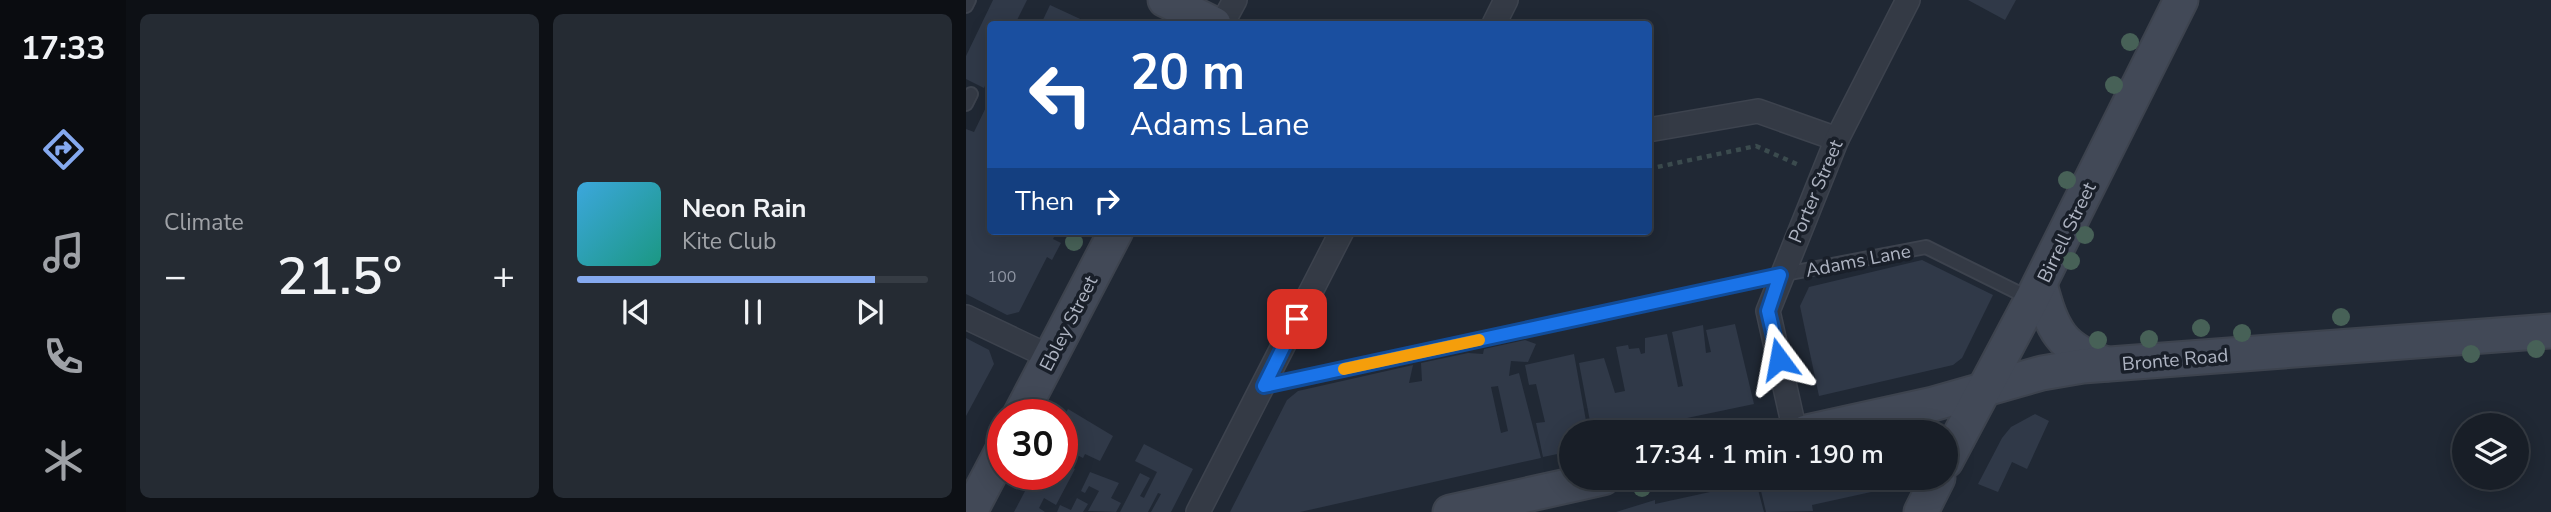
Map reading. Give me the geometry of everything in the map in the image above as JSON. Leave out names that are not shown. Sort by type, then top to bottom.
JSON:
[{"type":"main road","points":[[1165,0],[1208,21]]},
{"type":"main road","name":"Birrell Street","points":[[1958,440],[2036,292],[2181,0]]},
{"type":"main road","name":"Ebley Street","points":[[1028,399],[1114,235]]},
{"type":"main road","points":[[2036,292],[2051,324],[2064,342],[2083,356],[2108,364]]},
{"type":"main road","name":"Bronte Road","points":[[1857,420],[1986,390],[2042,373],[2108,364],[2551,331]]},
{"type":"main road","points":[[970,512],[987,480]]},
{"type":"main road","points":[[1450,512],[1559,488]]},
{"type":"main road","points":[[1921,512],[1932,490]]},
{"type":"street","points":[[1224,21],[1235,0]]},
{"type":"street","points":[[1496,21],[1506,0]]},
{"type":"street","name":"Porter Street","points":[[1792,420],[1768,311],[1780,275],[1837,139],[1908,0]]},
{"type":"street","points":[[1652,129],[1758,111],[1837,139]]},
{"type":"street","points":[[1198,512],[1340,235]]},
{"type":"street","points":[[966,317],[1050,357]]},
{"type":"lane","points":[[966,6],[969,0]]},
{"type":"lane","name":"Adams Lane","points":[[1264,386],[1780,275],[1926,247],[2036,292]]},
{"type":"path","points":[[1652,168],[1756,146],[1821,176]]},
{"type":"building","points":[[993,0],[1027,0],[1016,21],[987,21],[987,82],[984,88],[966,79],[966,56]]},
{"type":"building","points":[[1968,0],[2016,0],[2005,20]]},
{"type":"building","points":[[1050,5],[1085,21],[1042,21]]},
{"type":"building","points":[[987,105],[987,235],[1055,235],[1053,239],[1061,243],[1052,260],[1047,257],[1019,312],[1007,315],[966,294],[966,129],[974,132]]},
{"type":"building","points":[[1922,260],[1993,295],[1962,358],[1953,365],[1819,396],[1800,306],[1809,287]]},
{"type":"building","points":[[1735,324],[1754,404],[1687,420],[1590,420],[1579,363],[1604,358],[1615,393],[1625,391],[1616,347],[1628,345],[1629,349],[1639,348],[1641,354],[1645,353],[1645,338],[1667,334],[1678,387],[1683,386],[1672,332],[1703,325],[1706,353],[1711,352],[1706,330]]},
{"type":"building","points":[[966,338],[989,350],[994,364],[966,416]]},
{"type":"building","points":[[1525,340],[1536,344],[1528,362],[1511,361],[1509,376],[1519,373],[1541,458],[1300,512],[1230,512],[1287,400],[1298,391],[1413,365],[1409,383],[1422,381],[1421,363],[1468,353],[1483,354],[1484,349]],"holes":[[[1498,386],[1508,431],[1501,433],[1491,387]]]},
{"type":"building","points":[[1574,354],[1586,420],[1559,420],[1559,454],[1543,457],[1536,423],[1545,422],[1536,384],[1529,385],[1525,365]]},
{"type":"building","points":[[2035,414],[2049,421],[2027,469],[2012,462],[1998,492],[1978,484],[2002,438],[2011,427]]},
{"type":"building","points":[[1078,415],[1113,436],[1100,461],[1085,454],[1083,458],[1078,455]]},
{"type":"building","points":[[1144,444],[1193,469],[1171,512],[1151,512],[1161,494],[1158,493],[1148,512],[1120,512],[1140,473],[1150,478],[1140,496],[1144,498],[1157,472],[1135,461]]},
{"type":"building","points":[[1090,472],[1119,483],[1111,498],[1121,503],[1116,512],[1088,511],[1099,491],[1089,486],[1085,493],[1081,491]]},
{"type":"building","points":[[1026,490],[1064,490],[1056,505],[1044,498],[1039,508],[1045,512],[1014,512]]},
{"type":"building","points":[[1719,490],[1758,490],[1764,512],[1616,512],[1655,500],[1655,504]]},
{"type":"building","points":[[1880,490],[1812,505],[1813,511],[1766,512],[1761,491]]},
{"type":"building","points":[[1077,498],[1088,504],[1083,512],[1057,512],[1060,505],[1071,510]]},
{"type":"slow traffic","points":[[1344,369],[1479,340]]},
{"type":"route","points":[[1297,319],[1264,386],[1780,275],[1768,311],[1779,359]]}]
